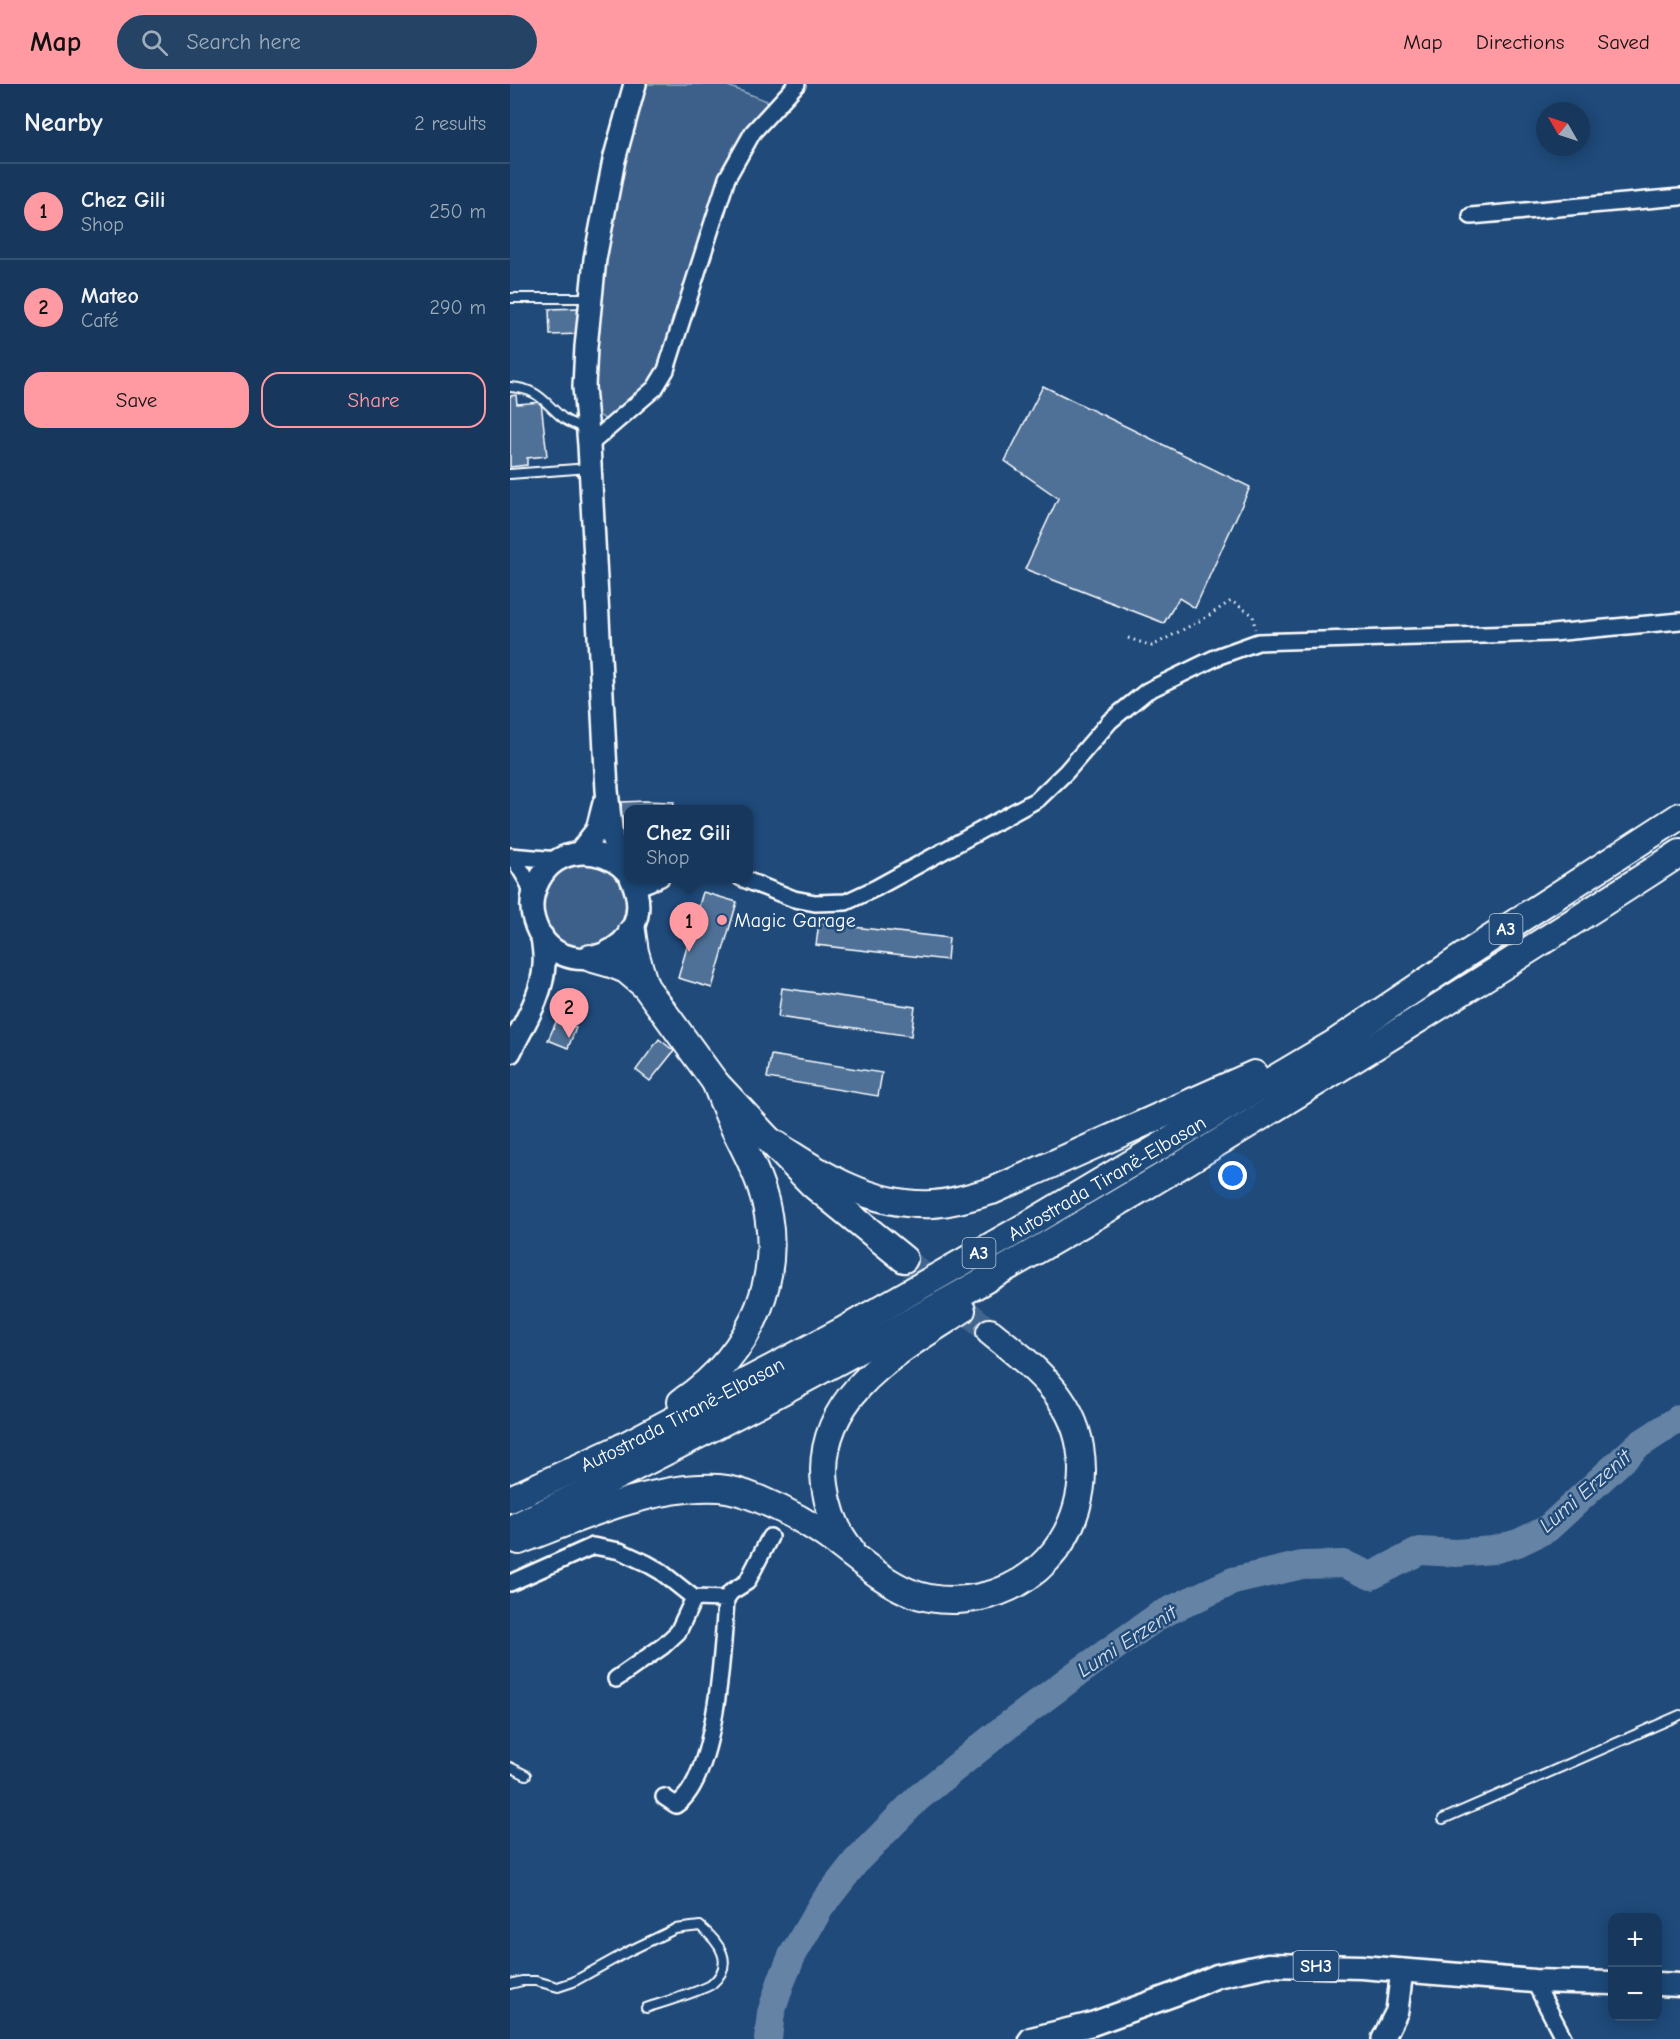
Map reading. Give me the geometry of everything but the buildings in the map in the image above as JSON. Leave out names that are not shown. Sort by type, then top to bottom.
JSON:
[{"type":"highway","name":"Autostrada Tiranë-Elbasan","points":[[510,1499],[618,1449],[842,1331],[1024,1227],[1333,1044],[1465,955],[1680,816]]},
{"type":"highway","name":"Autostrada Tiranë-Elbasan","points":[[510,1529],[630,1471],[856,1352],[1047,1244],[1336,1070],[1680,853]]},
{"type":"highway","points":[[632,931],[645,986]]},
{"type":"highway","points":[[584,958],[626,970],[645,986],[715,1082],[768,1140],[813,1185],[904,1259]]},
{"type":"highway","points":[[768,1140],[827,1178],[857,1191],[907,1203],[934,1204],[961,1200],[992,1191],[1236,1083],[1311,1042],[1333,1044]]},
{"type":"highway","name":"A3","points":[[618,1449],[624,1432],[677,1404],[698,1390],[729,1360],[759,1309],[765,1288],[771,1245],[766,1204],[749,1155],[715,1082]]},
{"type":"highway","points":[[864,1565],[840,1534],[832,1518],[827,1498],[824,1465],[829,1439],[840,1412],[858,1386],[876,1368],[1039,1262],[1047,1244]]},
{"type":"highway","points":[[510,1544],[638,1499],[679,1489],[722,1488],[748,1495],[815,1527],[890,1583],[922,1597],[972,1599],[989,1596],[1023,1580],[1051,1556],[1073,1521],[1080,1491],[1083,1460],[1080,1442],[1063,1404],[1052,1388],[1028,1362],[990,1332]]},
{"type":"main road","points":[[624,864],[612,838],[607,790],[589,437],[584,387],[595,259],[614,160],[635,84]]},
{"type":"main road","points":[[580,852],[597,830],[607,790]]},
{"type":"main road","points":[[584,958],[557,951],[542,936],[533,917],[533,896],[541,876],[558,860],[580,852],[603,855],[624,872]]},
{"type":"main road","points":[[536,999],[562,969],[584,958],[609,953],[618,948],[632,931],[638,911],[631,883]]},
{"type":"main road","points":[[510,1052],[536,999],[544,964],[542,936]]},
{"type":"main road","name":"SH3","points":[[1031,2039],[1092,2024],[1217,1976],[1268,1965],[1361,1967],[1534,1981],[1608,1983]]},
{"type":"main road","points":[[1383,2039],[1397,2011],[1402,1970]]},
{"type":"main road","points":[[1662,1984],[1680,1985]]},
{"type":"street","points":[[589,437],[656,388],[666,370],[727,178],[753,132],[796,84]]},
{"type":"street","points":[[1471,216],[1680,197]]},
{"type":"street","points":[[752,883],[794,899],[815,903],[846,902],[876,888],[1038,799],[1066,772],[1110,721],[1147,691],[1219,656],[1258,642],[1552,633],[1680,621]]},
{"type":"street","points":[[512,856],[558,860]]},
{"type":"street","points":[[512,856],[527,880],[533,896]]},
{"type":"street","points":[[664,1797],[676,1805],[685,1800],[696,1782],[709,1741],[722,1659],[726,1599],[731,1592],[747,1582],[770,1537]]},
{"type":"street","points":[[510,1583],[593,1546],[620,1551],[646,1563],[694,1598],[726,1599]]},
{"type":"street","points":[[616,1679],[663,1646],[678,1632],[694,1598]]},
{"type":"street","points":[[1534,1981],[1564,2039]]},
{"type":"lane","points":[[510,298],[591,298]]},
{"type":"lane","points":[[510,387],[520,388],[542,397],[565,419],[589,437]]},
{"type":"lane","points":[[510,474],[590,468]]},
{"type":"lane","points":[[1443,1819],[1680,1715]]},
{"type":"lane","points":[[510,1767],[526,1775]]},
{"type":"lane","points":[[510,1984],[536,1981],[558,1987],[573,1982],[675,1929],[700,1926],[714,1939],[724,1956],[723,1969],[711,1985],[646,2008]]},
{"type":"path","points":[[1128,638],[1152,646],[1205,618],[1231,601],[1252,615],[1258,642]]},
{"type":"shaded area","points":[[644,84],[723,84],[772,103],[747,130],[724,168],[661,361],[650,382],[622,410],[606,420],[598,414],[595,401],[596,342],[617,178]]},
{"type":"shaded area","points":[[585,863],[609,870],[621,882],[628,906],[621,930],[609,942],[585,949],[561,942],[549,930],[542,906],[549,882],[561,870]]},
{"type":"waterway","name":"Lumi Erzenit","points":[[768,2039],[771,2013],[792,1956],[821,1906],[857,1860],[918,1798],[1002,1730],[1160,1615],[1233,1581],[1302,1565],[1344,1564],[1371,1576],[1420,1551],[1456,1553],[1493,1550],[1518,1543],[1547,1529],[1637,1446],[1680,1418]]},
{"type":"tunnel","points":[[904,1259],[990,1332]]},
{"type":"place","name":"Magic Garage","points":[[722,920]]},
{"type":"place","name":"Chez Gili","points":[[689,952]]},
{"type":"place","name":"Mateo","points":[[569,1038]]}]
